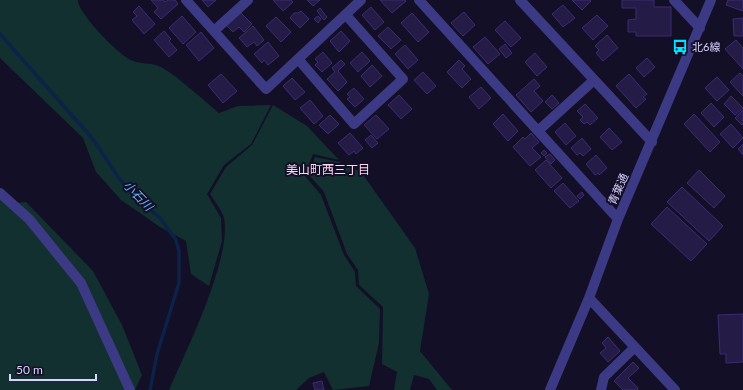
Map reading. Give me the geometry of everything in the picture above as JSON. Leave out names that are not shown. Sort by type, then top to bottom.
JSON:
[{"type":"street","points":[[186,0],[266,89],[361,0]]},
{"type":"street","points":[[214,31],[248,0]]},
{"type":"street","points":[[418,0],[618,219]]},
{"type":"street","points":[[520,0],[652,142]]},
{"type":"street","points":[[674,0],[700,28]]},
{"type":"street","name":"青葉通","points":[[550,390],[589,298],[618,219],[711,0]]},
{"type":"street","points":[[298,59],[354,124],[403,80],[346,14]]},
{"type":"street","points":[[538,131],[594,80]]},
{"type":"street","points":[[0,193],[29,219],[81,283],[130,390]]},
{"type":"street","points":[[589,298],[675,390]]},
{"type":"street","points":[[601,390],[604,377],[635,347]]},
{"type":"green space","points":[[0,0],[78,0],[79,6],[99,32],[123,55],[133,61],[153,64],[161,67],[219,113],[238,106],[271,105],[251,144],[224,165],[207,194],[221,218],[222,241],[209,286],[191,274],[186,241],[160,227],[121,200],[96,172],[83,138],[0,58]]},
{"type":"green space","points":[[273,105],[307,126],[339,160],[313,154],[305,176],[321,195],[344,255],[355,272],[356,286],[380,309],[379,343],[369,386],[333,390],[324,372],[309,378],[296,390],[169,390],[206,304],[215,280],[221,256],[225,235],[224,218],[210,194],[226,167],[252,145]]},
{"type":"green space","points":[[315,157],[339,162],[361,172],[415,248],[429,294],[420,351],[452,390],[437,390],[429,379],[414,375],[410,390],[394,390],[397,372],[382,364],[383,307],[359,285],[358,270],[347,254],[324,192],[309,175]]},
{"type":"green space","points":[[0,199],[6,204],[26,202],[93,271],[122,325],[142,375],[135,390],[0,390]]},
{"type":"building","points":[[151,0],[163,0],[165,2],[168,0],[175,0],[178,4],[161,19],[154,12],[158,8]]},
{"type":"building","points":[[202,0],[216,0],[208,7]]},
{"type":"building","points":[[273,0],[291,0],[293,2],[283,11]]},
{"type":"building","points":[[307,0],[320,0],[313,6]]},
{"type":"building","points":[[380,0],[404,0],[406,1],[392,13]]},
{"type":"building","points":[[572,0],[590,0],[591,1],[582,10]]},
{"type":"building","points":[[622,0],[654,0],[654,7],[671,7],[671,36],[636,36],[636,32],[628,32],[628,20],[636,19],[636,8],[622,8]]},
{"type":"building","points":[[728,0],[743,0],[743,11],[726,5]]},
{"type":"building","points":[[563,5],[575,18],[563,27],[552,14]]},
{"type":"building","points":[[139,6],[155,24],[144,34],[132,20],[137,16],[133,12]]},
{"type":"building","points":[[371,7],[384,22],[375,30],[362,15]]},
{"type":"building","points":[[320,8],[327,17],[324,20],[317,11]]},
{"type":"building","points":[[301,11],[309,19],[300,28],[290,18],[294,13]]},
{"type":"building","points":[[240,12],[252,24],[244,32],[239,27],[233,32],[226,25]]},
{"type":"building","points":[[464,12],[475,25],[463,36],[451,23]]},
{"type":"building","points":[[412,13],[429,32],[418,42],[401,23]]},
{"type":"building","points":[[597,15],[608,26],[593,40],[582,28]]},
{"type":"building","points":[[182,16],[196,32],[183,44],[169,28]]},
{"type":"building","points":[[318,16],[321,19],[318,23],[314,19]]},
{"type":"building","points":[[276,17],[291,32],[281,42],[266,26]]},
{"type":"building","points":[[743,18],[743,36],[734,36],[733,19]]},
{"type":"building","points":[[505,21],[521,38],[511,47],[495,30]]},
{"type":"building","points":[[253,26],[264,40],[257,46],[254,42],[247,47],[239,38]]},
{"type":"building","points":[[388,27],[401,40],[391,49],[378,36]]},
{"type":"building","points":[[164,31],[171,39],[169,41],[177,50],[169,57],[154,40]]},
{"type":"building","points":[[341,31],[350,41],[339,52],[330,41]]},
{"type":"building","points":[[201,32],[214,48],[199,61],[186,45]]},
{"type":"building","points":[[607,35],[618,48],[603,61],[596,53],[599,50],[595,46]]},
{"type":"building","points":[[485,37],[500,54],[488,64],[473,47]]},
{"type":"building","points":[[736,40],[743,48],[743,69],[725,49]]},
{"type":"building","points":[[268,42],[279,56],[268,65],[264,60],[262,63],[254,54]]},
{"type":"building","points":[[505,44],[512,53],[506,58],[499,49]]},
{"type":"building","points":[[405,45],[418,60],[408,69],[395,54]]},
{"type":"building","points":[[323,52],[332,63],[322,72],[315,65],[318,62],[315,59]]},
{"type":"building","points":[[362,52],[370,61],[358,72],[350,63]]},
{"type":"building","points":[[535,53],[547,67],[537,76],[525,62]]},
{"type":"building","points":[[647,58],[655,67],[644,77],[636,68]]},
{"type":"building","points":[[341,60],[345,64],[338,71],[347,82],[338,91],[327,79],[335,72],[332,68]]},
{"type":"building","points":[[459,60],[465,66],[462,69],[471,79],[462,88],[447,72]]},
{"type":"building","points":[[372,65],[382,76],[370,87],[361,76]]},
{"type":"building","points":[[423,72],[436,86],[427,94],[414,80]]},
{"type":"building","points":[[740,73],[743,76],[743,96],[730,82]]},
{"type":"building","points":[[221,74],[237,91],[223,103],[208,85]]},
{"type":"building","points":[[629,74],[647,94],[643,97],[646,99],[636,108],[616,86]]},
{"type":"building","points":[[717,77],[729,90],[717,101],[705,88]]},
{"type":"building","points":[[292,78],[305,92],[295,100],[283,86]]},
{"type":"building","points":[[534,79],[540,86],[534,91],[543,101],[531,112],[516,95]]},
{"type":"building","points":[[481,87],[491,98],[479,109],[469,97]]},
{"type":"building","points":[[354,88],[364,99],[355,107],[347,99],[350,97],[347,94]]},
{"type":"building","points":[[399,95],[412,109],[401,119],[388,105]]},
{"type":"building","points":[[552,95],[559,103],[552,109],[545,102]]},
{"type":"building","points":[[731,96],[743,108],[735,115],[724,104]]},
{"type":"building","points":[[310,100],[323,116],[314,124],[300,108]]},
{"type":"building","points":[[711,103],[724,117],[714,127],[701,113]]},
{"type":"building","points":[[585,104],[598,118],[590,125],[587,122],[584,124],[580,120],[583,117],[577,111]]},
{"type":"building","points":[[743,110],[743,124],[742,125],[735,118]]},
{"type":"building","points":[[503,114],[518,131],[508,141],[493,124]]},
{"type":"building","points":[[694,114],[720,142],[710,152],[684,124]]},
{"type":"building","points":[[330,115],[339,124],[328,134],[319,125]]},
{"type":"building","points":[[376,115],[389,129],[377,139],[364,125]]},
{"type":"building","points":[[565,123],[576,136],[566,145],[555,132]]},
{"type":"building","points":[[731,124],[743,138],[733,148],[720,134]]},
{"type":"building","points":[[609,128],[622,142],[612,150],[600,137]]},
{"type":"building","points":[[350,133],[363,148],[356,154],[354,151],[349,155],[338,143]]},
{"type":"building","points":[[531,133],[539,142],[532,148],[541,157],[530,166],[513,147],[523,137],[525,139]]},
{"type":"building","points":[[371,135],[378,143],[372,148],[365,140]]},
{"type":"building","points":[[582,138],[591,149],[583,156],[580,153],[577,155],[571,148]]},
{"type":"building","points":[[743,144],[743,155],[738,149]]},
{"type":"building","points":[[544,150],[547,153],[544,156],[541,153]]},
{"type":"building","points":[[550,154],[555,160],[551,164],[545,157]]},
{"type":"building","points":[[596,155],[607,168],[599,175],[598,173],[595,175],[586,164]]},
{"type":"building","points":[[546,160],[562,178],[551,188],[535,170]]},
{"type":"building","points":[[699,170],[725,196],[714,208],[687,183]]},
{"type":"building","points":[[563,183],[579,201],[570,208],[554,191]]},
{"type":"building","points":[[682,187],[723,226],[709,241],[667,202]]},
{"type":"building","points":[[582,192],[584,195],[580,199],[577,196]]},
{"type":"building","points":[[667,207],[707,244],[691,261],[651,224]]},
{"type":"building","points":[[743,314],[743,362],[726,363],[726,354],[720,354],[718,315]]},
{"type":"building","points":[[608,337],[620,351],[608,362],[600,353],[606,348],[602,343]]},
{"type":"building","points":[[633,362],[639,368],[628,378],[638,388],[637,390],[623,390],[614,381]]},
{"type":"building","points":[[322,381],[324,390],[315,390],[313,383]]},
{"type":"waterway","name":"小石川","points":[[0,34],[92,138],[119,178],[132,194],[160,218],[176,240],[179,251],[179,283],[157,354],[150,390]]},
{"type":"place","name":"北6線","points":[[680,47]]},
{"type":"district","name":"美山町西三丁目","points":[[328,170]]}]
